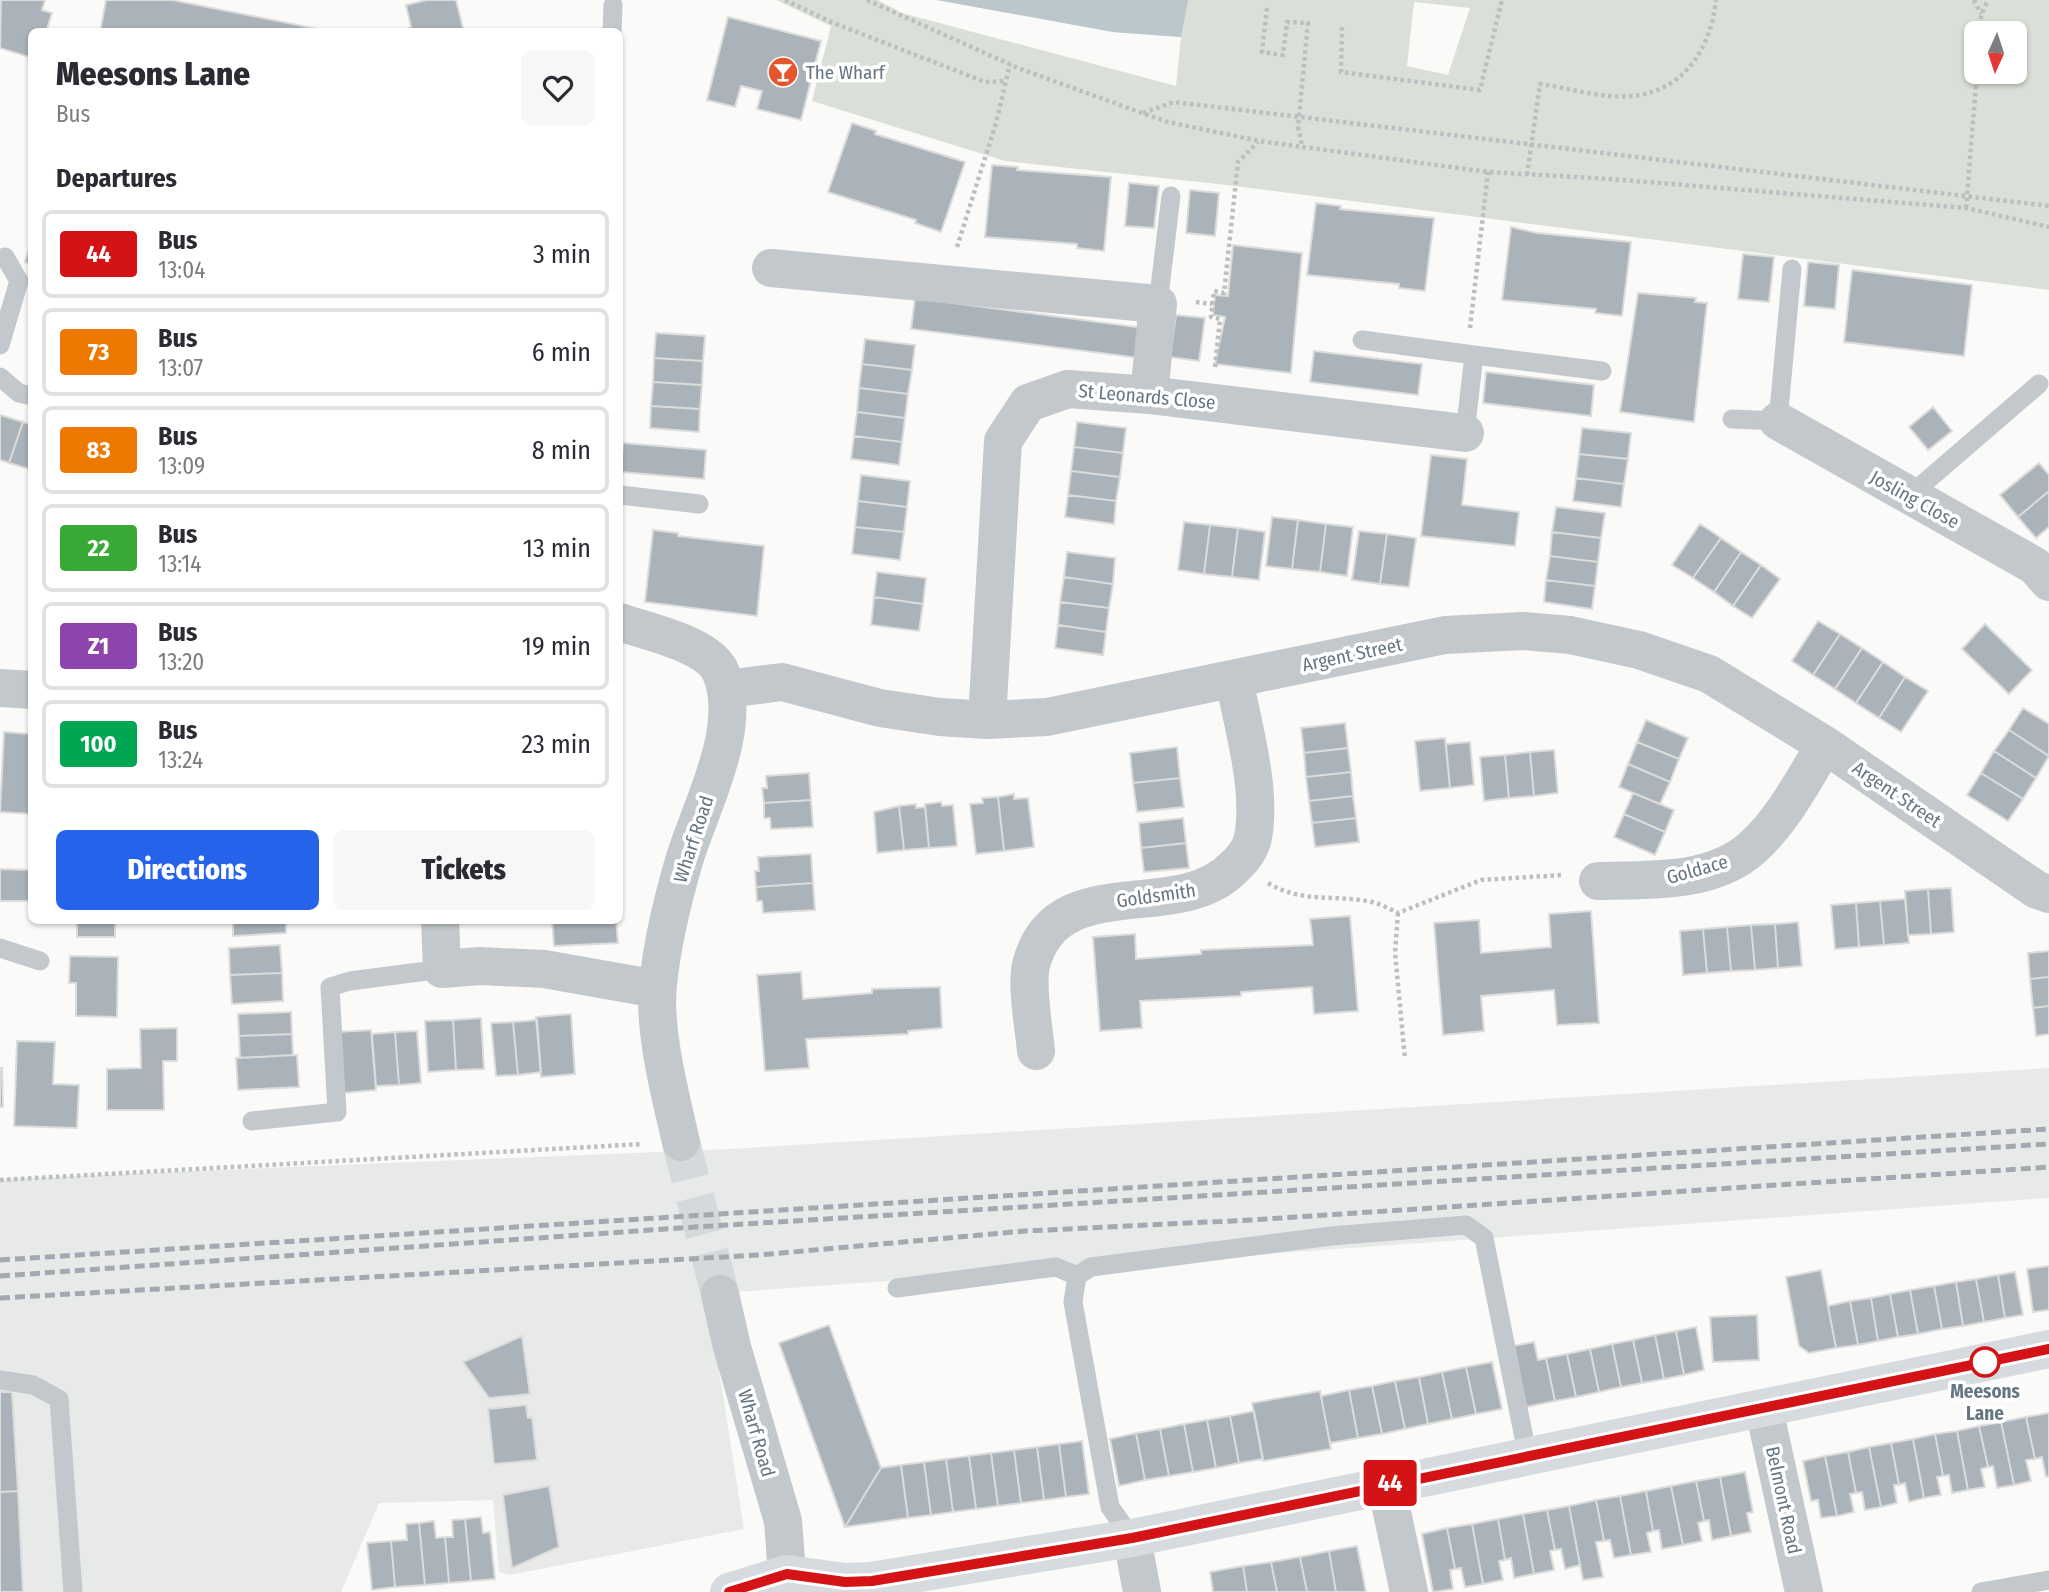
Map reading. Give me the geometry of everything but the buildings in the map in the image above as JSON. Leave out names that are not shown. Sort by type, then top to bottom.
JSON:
[{"type":"street","points":[[771,268],[1158,304],[1149,394]]},
{"type":"street","name":"St Leonards Close","points":[[987,720],[1003,441],[1028,404],[1068,389],[1149,394],[1465,433]]},
{"type":"street","name":"Josling Close","points":[[1777,421],[2035,566],[2049,582]]},
{"type":"street","points":[[623,623],[694,647],[710,658],[721,671],[726,689]]},
{"type":"street","name":"Argent Street","points":[[726,689],[782,682],[880,708],[940,717],[987,720],[1047,717],[1445,635],[1523,631],[1570,635],[1639,650],[1709,674],[2045,883]]},
{"type":"street","name":"Goldsmith","points":[[1036,1051],[1030,969],[1038,943],[1061,919],[1095,903],[1190,893],[1220,882],[1242,860],[1253,841],[1256,814],[1234,679]]},
{"type":"street","points":[[0,688],[28,690]]},
{"type":"street","name":"Wharf Road","points":[[681,1142],[665,1075],[657,989],[666,930],[684,860],[723,744],[729,714],[726,689]]},
{"type":"street","name":"Goldace","points":[[1598,881],[1656,880],[1680,876],[1734,859],[1752,848],[1778,820],[1825,745]]},
{"type":"street","points":[[440,924],[442,969],[544,969],[657,989]]},
{"type":"street","name":"Wharf Road","points":[[720,1294],[732,1348],[783,1521],[787,1574]]},
{"type":"street","points":[[729,1592],[787,1574],[845,1582],[872,1581],[1132,1538],[2049,1349]]},
{"type":"street","name":"Belmont Road","points":[[1764,1409],[1804,1592]]},
{"type":"street","points":[[1386,1484],[1409,1592]]},
{"type":"street","points":[[1132,1538],[1142,1592]]},
{"type":"lane","points":[[612,28],[613,5]]},
{"type":"lane","points":[[1158,304],[1171,196]]},
{"type":"lane","points":[[0,345],[25,283],[5,257]]},
{"type":"lane","points":[[1732,419],[1777,421],[1792,269]]},
{"type":"lane","points":[[1362,340],[1602,370]]},
{"type":"lane","points":[[1465,433],[1470,354]]},
{"type":"lane","points":[[0,377],[19,393],[28,395]]},
{"type":"lane","points":[[1909,496],[2039,384]]},
{"type":"lane","points":[[623,495],[699,504]]},
{"type":"lane","points":[[0,948],[40,961]]},
{"type":"lane","points":[[252,1121],[337,1112],[330,987],[350,981],[442,969]]},
{"type":"lane","points":[[1132,1538],[1110,1507],[1073,1302],[1077,1276],[1091,1267],[1331,1236],[1466,1225],[1484,1238],[1528,1458]]},
{"type":"lane","points":[[897,1288],[1056,1267],[1077,1276]]},
{"type":"lane","points":[[0,1380],[33,1385],[59,1399],[74,1592]]},
{"type":"lane","points":[[1981,1592],[2049,1580]]},
{"type":"path","points":[[785,0],[831,22],[985,82],[1006,81]]},
{"type":"path","points":[[867,0],[1010,64],[1168,122],[1259,141],[1488,172],[1624,180],[1966,208],[2049,227]]},
{"type":"path","points":[[1342,27],[1341,72],[1480,90],[1502,0]]},
{"type":"path","points":[[1527,175],[1540,84],[1630,97],[1659,91],[1693,65],[1705,46],[1714,20],[1716,0]]},
{"type":"path","points":[[1974,0],[1981,15]]},
{"type":"path","points":[[1981,21],[1988,0]]},
{"type":"path","points":[[1267,8],[1262,52],[1283,55],[1287,22],[1308,23],[1298,117],[1303,145]]},
{"type":"path","points":[[945,285],[1010,64]]},
{"type":"path","points":[[1966,208],[1976,84]]},
{"type":"path","points":[[1143,113],[1174,102],[2049,206]]},
{"type":"path","points":[[1211,402],[1220,319],[1211,317],[1214,291],[1224,293],[1238,162],[1259,141]]},
{"type":"path","points":[[1470,354],[1488,172]]},
{"type":"path","points":[[1242,860],[1256,876],[1279,890],[1320,900],[1373,902],[1398,913],[1481,880],[1570,874],[1598,881]]},
{"type":"path","points":[[1398,913],[1395,953],[1405,1059]]},
{"type":"path","points":[[0,1180],[681,1142]]},
{"type":"shaded area","points":[[776,0],[878,0],[902,13],[1176,86],[1181,37],[1113,32],[937,0],[2049,0],[2049,290],[1227,185],[1005,161],[812,101],[831,26]],"holes":[[[1414,2],[1470,8],[1448,75],[1407,66]]]},
{"type":"shaded area","points":[[937,0],[1188,0],[1181,37],[1113,32]]},
{"type":"shaded area","points":[[2049,1068],[2049,1198],[707,1294],[744,1529],[510,1575],[499,1572],[493,1500],[379,1503],[341,1592],[0,1592],[0,1179],[731,1149]]},
{"type":"tunnel","points":[[681,1142],[720,1294]]},
{"type":"railway","points":[[0,1260],[2049,1129]]},
{"type":"railway","points":[[0,1276],[679,1228],[2049,1144]]},
{"type":"railway","points":[[0,1298],[759,1255],[1025,1231],[1251,1220],[2049,1167]]},
{"type":"bus line","name":"44","points":[[729,1592],[787,1574],[845,1582],[872,1581],[1132,1538],[2049,1349]]},
{"type":"place","name":"The Wharf","points":[[783,72]]},
{"type":"place","name":"Meesons Lane","points":[[1985,1362]]}]
